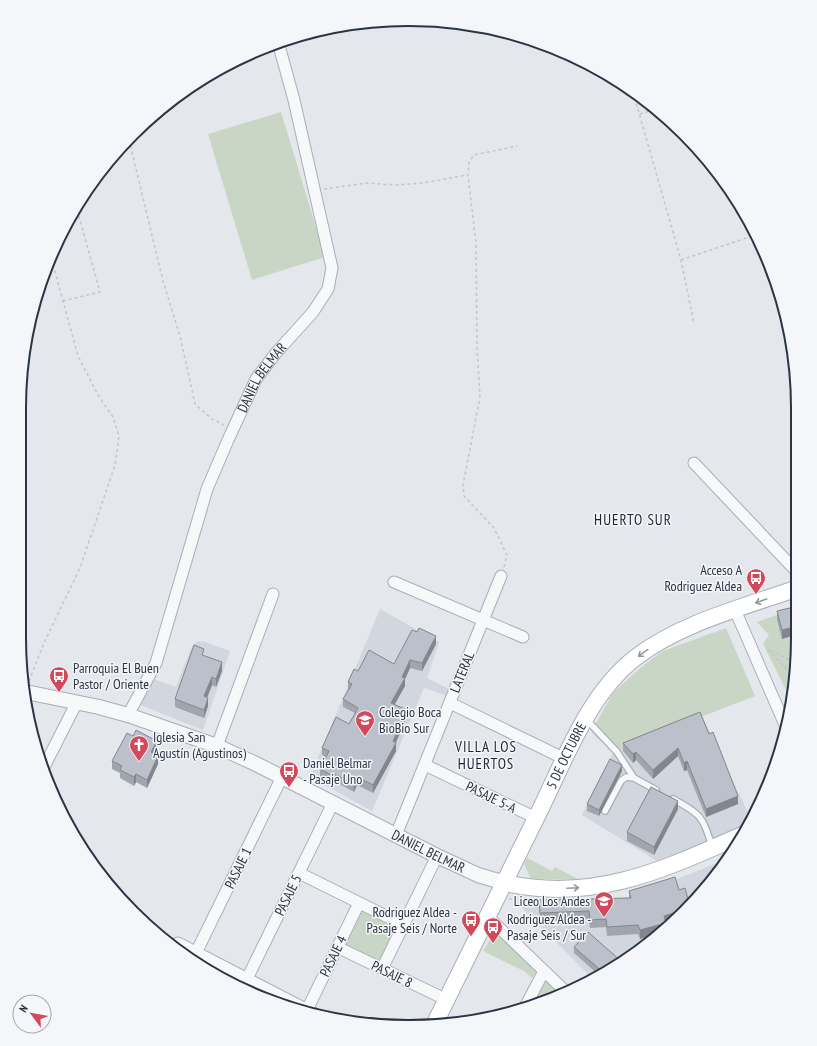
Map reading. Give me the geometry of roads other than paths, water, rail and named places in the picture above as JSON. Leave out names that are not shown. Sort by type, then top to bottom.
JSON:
[{"type":"main road","name":"5 DE OCTUBRE","points":[[438,1019],[516,856],[565,759],[586,719],[610,684],[633,659],[647,649],[677,632],[791,590]]},
{"type":"main road","name":"DANIEL BELMAR","points":[[504,883],[534,888],[577,888],[619,882],[668,867],[733,840]]},
{"type":"main road","points":[[516,856],[522,874],[534,888]]},
{"type":"street","name":"DANIEL BELMAR","points":[[128,715],[156,663],[207,489],[256,379],[276,353],[313,312],[328,289],[332,268],[294,100],[280,48]]},
{"type":"street","points":[[694,463],[791,566]]},
{"type":"street","name":"LATERAL","points":[[396,835],[501,576]]},
{"type":"street","points":[[394,582],[523,637]]},
{"type":"street","points":[[217,746],[273,594]]},
{"type":"street","points":[[735,610],[782,719]]},
{"type":"street","name":"DANIEL BELMAR","points":[[29,689],[128,715],[217,746],[282,777],[437,856],[478,874],[504,883]]},
{"type":"street","points":[[47,762],[77,702]]},
{"type":"street","points":[[450,703],[565,759]]},
{"type":"street","name":"PASAJE 5-A","points":[[425,765],[536,818]]},
{"type":"street","name":"PASAJE 1","points":[[195,955],[282,777]]},
{"type":"street","name":"PASAJE 5","points":[[245,983],[333,803]]},
{"type":"street","points":[[382,969],[437,856]]},
{"type":"street","points":[[299,873],[404,925]]},
{"type":"street","name":"PASAJE 4","points":[[309,1007],[359,903]]},
{"type":"street","points":[[488,917],[562,988]]},
{"type":"street","name":"PASAJE 8","points":[[337,947],[447,1000]]},
{"type":"street","points":[[208,963],[245,983],[272,995]]},
{"type":"street","points":[[528,1001],[544,970]]},
{"type":"lane","points":[[586,719],[617,752],[634,778]]},
{"type":"lane","points":[[605,811],[622,781],[626,777],[634,778],[660,792]]},
{"type":"lane","points":[[666,796],[699,815],[704,821],[713,848]]},
{"type":"place","name":"Acceso A Rodriguez Aldea","points":[[756,595]]},
{"type":"place","name":"Parroquia El Buen Pastor / Oriente","points":[[59,693]]},
{"type":"place","name":"Colegio Boca BioBio Sur","points":[[365,737]]},
{"type":"place","name":"Iglesia San Agustín (Agustinos)","points":[[139,762]]},
{"type":"place","name":"Daniel Belmar - Pasaje Uno","points":[[289,788]]},
{"type":"place","name":"Liceo Los Andes","points":[[604,918]]},
{"type":"place","name":"Rodriguez Aldea - Pasaje Seis / Norte","points":[[471,937]]},
{"type":"place","name":"Rodriguez Aldea - Pasaje Seis / Sur","points":[[493,944]]},
{"type":"district","name":"HUERTO SUR","points":[[633,520]]},
{"type":"district","name":"VILLA LOS HUERTOS","points":[[486,756]]}]
